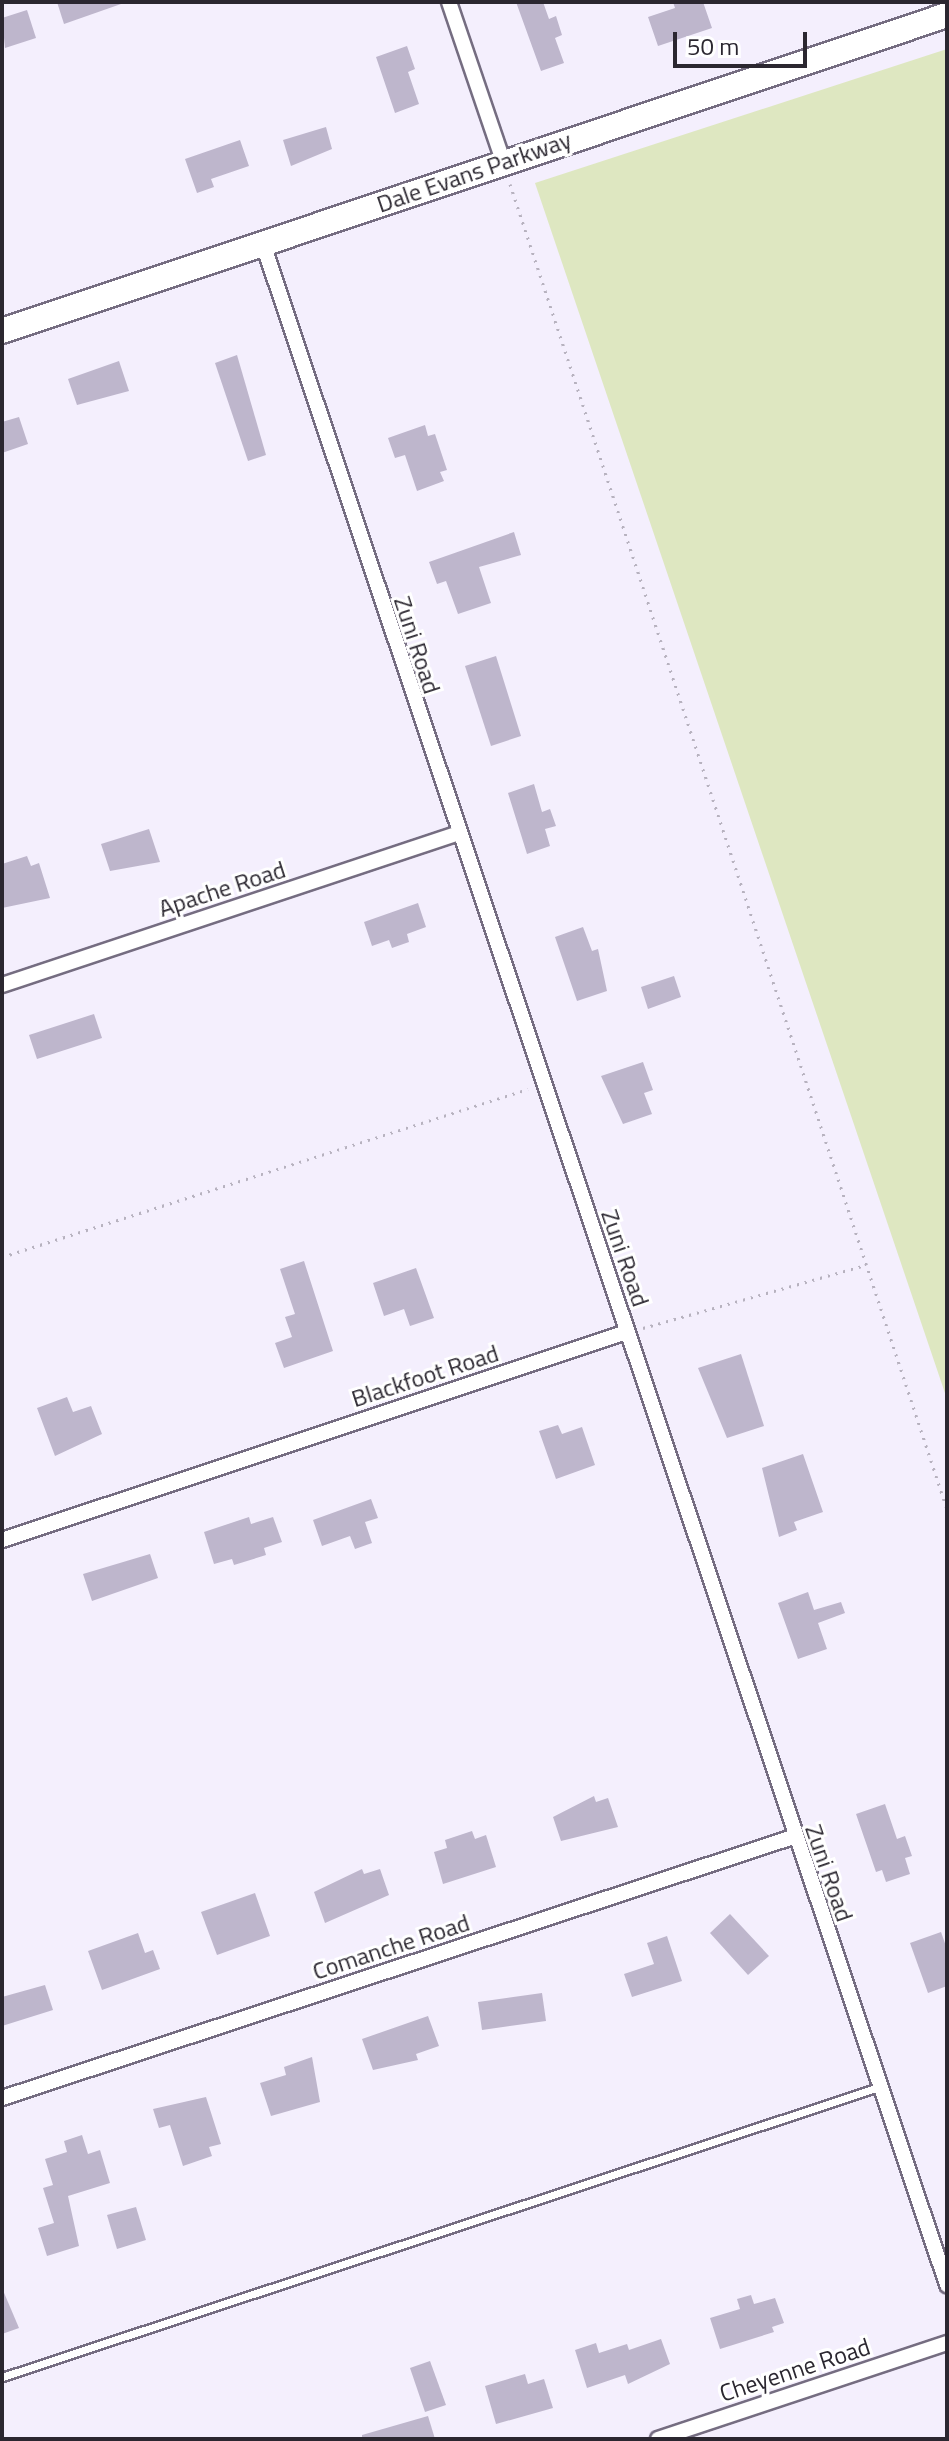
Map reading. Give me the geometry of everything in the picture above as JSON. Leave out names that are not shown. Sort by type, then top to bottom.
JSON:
[{"type":"main road","name":"Dale Evans Parkway","points":[[2,331],[947,15]]},
{"type":"street","points":[[449,2],[503,161]]},
{"type":"street","name":"Zuni Road","points":[[263,244],[793,1837],[947,2285]]},
{"type":"street","name":"Apache Road","points":[[2,985],[457,834]]},
{"type":"street","name":"Blackfoot Road","points":[[2,1540],[627,1332]]},
{"type":"street","name":"Comanche Road","points":[[2,2098],[793,1837]]},
{"type":"street","name":"Cheyenne Road","points":[[658,2439],[947,2343]]},
{"type":"lane","points":[[2,2377],[879,2087]]},
{"type":"path","points":[[503,161],[947,1509]]},
{"type":"path","points":[[2,1257],[542,1084]]},
{"type":"path","points":[[627,1332],[866,1265]]},
{"type":"green space","points":[[947,49],[947,1399],[535,183]]},
{"type":"building","points":[[57,2],[120,2],[121,4],[64,24]]},
{"type":"building","points":[[516,2],[543,2],[549,19],[556,16],[562,35],[555,38],[564,63],[541,71]]},
{"type":"building","points":[[673,2],[703,2],[712,28],[658,46],[648,17],[675,8]]},
{"type":"building","points":[[27,10],[36,38],[5,48],[2,18]]},
{"type":"building","points":[[407,46],[415,69],[408,72],[419,104],[395,113],[376,57]]},
{"type":"building","points":[[326,127],[332,149],[291,166],[283,140]]},
{"type":"building","points":[[240,140],[249,166],[211,179],[214,187],[197,193],[185,159]]},
{"type":"building","points":[[237,355],[266,455],[248,461],[215,363]]},
{"type":"building","points":[[119,361],[129,391],[77,405],[68,379]]},
{"type":"building","points":[[19,417],[28,444],[2,453],[2,422]]},
{"type":"building","points":[[425,425],[428,436],[435,434],[447,470],[440,472],[444,481],[417,491],[405,455],[395,458],[388,438]]},
{"type":"building","points":[[514,532],[521,555],[479,567],[491,603],[458,614],[446,581],[437,584],[429,562]]},
{"type":"building","points":[[496,656],[521,736],[491,746],[465,666]]},
{"type":"building","points":[[534,784],[542,812],[550,809],[556,826],[545,829],[550,846],[527,854],[508,793]]},
{"type":"building","points":[[149,829],[160,862],[110,871],[101,844]]},
{"type":"building","points":[[27,856],[31,866],[39,863],[50,898],[2,908],[2,864]]},
{"type":"building","points":[[418,903],[426,927],[407,934],[409,942],[392,948],[389,940],[372,946],[364,922]]},
{"type":"building","points":[[583,927],[592,951],[598,949],[607,991],[577,1001],[555,937]]},
{"type":"building","points":[[674,976],[681,997],[648,1009],[641,987]]},
{"type":"building","points":[[94,1014],[102,1038],[37,1059],[29,1035]]},
{"type":"building","points":[[643,1062],[653,1090],[644,1093],[652,1114],[623,1124],[601,1076]]},
{"type":"building","points":[[304,1261],[333,1351],[284,1368],[275,1343],[292,1337],[285,1317],[295,1314],[280,1269]]},
{"type":"building","points":[[416,1268],[434,1318],[410,1326],[404,1309],[384,1316],[373,1283]]},
{"type":"building","points":[[741,1354],[764,1426],[727,1438],[698,1368]]},
{"type":"building","points":[[67,1397],[73,1412],[91,1406],[102,1434],[55,1456],[37,1408]]},
{"type":"building","points":[[558,1425],[562,1434],[582,1427],[595,1465],[556,1479],[539,1431]]},
{"type":"building","points":[[803,1454],[823,1512],[794,1522],[797,1530],[779,1537],[762,1468]]},
{"type":"building","points":[[371,1499],[378,1518],[365,1522],[372,1543],[355,1549],[350,1536],[322,1546],[313,1520]]},
{"type":"building","points":[[249,1517],[251,1524],[273,1517],[282,1542],[264,1548],[266,1555],[234,1565],[232,1559],[214,1564],[204,1532]]},
{"type":"building","points":[[150,1554],[158,1578],[92,1601],[83,1574]]},
{"type":"building","points":[[808,1592],[814,1610],[841,1602],[845,1613],[818,1623],[827,1649],[798,1659],[778,1603]]},
{"type":"building","points":[[594,1796],[596,1802],[608,1798],[618,1827],[561,1841],[553,1817]]},
{"type":"building","points":[[885,1804],[897,1839],[905,1836],[912,1856],[905,1858],[910,1874],[886,1882],[882,1870],[876,1872],[856,1814]]},
{"type":"building","points":[[472,1831],[475,1839],[486,1835],[496,1867],[443,1884],[434,1852],[447,1848],[445,1840]]},
{"type":"building","points":[[362,1869],[364,1874],[380,1869],[389,1895],[325,1923],[314,1892]]},
{"type":"building","points":[[255,1893],[270,1936],[217,1955],[201,1912]]},
{"type":"building","points":[[730,1914],[769,1956],[748,1975],[710,1933]]},
{"type":"building","points":[[941,1932],[947,1949],[947,1986],[928,1993],[910,1943]]},
{"type":"building","points":[[138,1933],[145,1953],[153,1950],[160,1969],[102,1990],[88,1951]]},
{"type":"building","points":[[667,1936],[682,1981],[632,1997],[624,1974],[654,1964],[647,1943]]},
{"type":"building","points":[[45,1985],[53,2010],[2,2026],[2,1997]]},
{"type":"building","points":[[542,1993],[546,2021],[482,2030],[478,2002]]},
{"type":"building","points":[[428,2016],[439,2046],[416,2054],[418,2060],[373,2070],[362,2039]]},
{"type":"building","points":[[312,2057],[320,2102],[271,2116],[260,2083],[286,2075],[284,2067]]},
{"type":"building","points":[[206,2097],[221,2144],[209,2147],[212,2156],[183,2166],[170,2125],[159,2128],[153,2109]]},
{"type":"building","points":[[82,2135],[88,2154],[100,2150],[110,2183],[68,2196],[79,2246],[47,2256],[38,2228],[54,2223],[43,2188],[53,2185],[45,2159],[67,2152],[64,2141]]},
{"type":"building","points":[[136,2207],[146,2240],[117,2249],[107,2215]]},
{"type":"building","points":[[2,2288],[19,2328],[2,2334]]},
{"type":"building","points":[[751,2295],[754,2304],[775,2298],[784,2323],[772,2327],[774,2332],[720,2349],[710,2318],[740,2309],[737,2299]]},
{"type":"building","points":[[661,2339],[670,2364],[628,2384],[625,2375],[587,2388],[575,2350],[596,2343],[599,2353],[627,2344],[629,2350]]},
{"type":"building","points":[[430,2361],[446,2405],[425,2412],[410,2368]]},
{"type":"building","points":[[525,2374],[528,2384],[544,2379],[553,2408],[496,2424],[485,2386]]},
{"type":"building","points":[[428,2416],[435,2439],[362,2439],[362,2435]]}]
